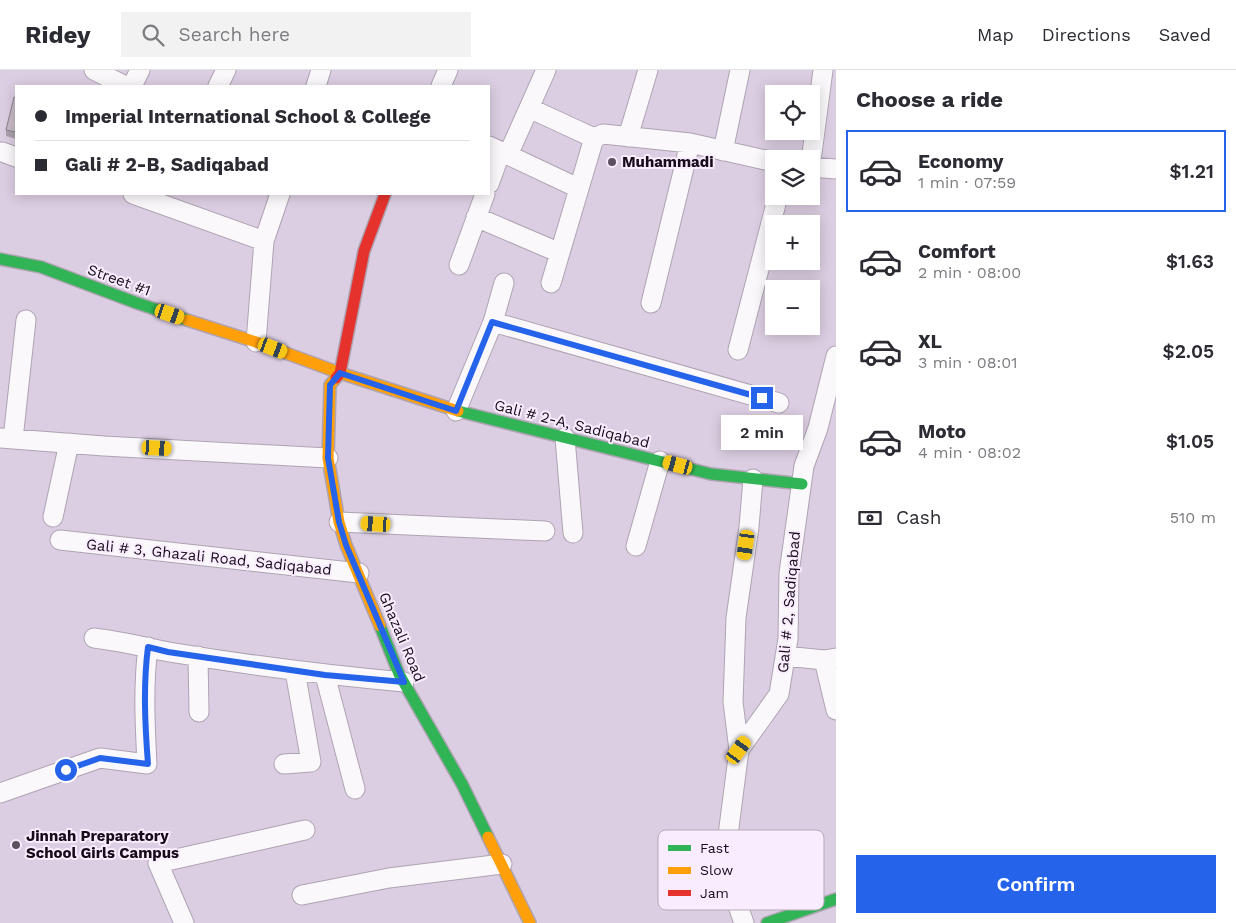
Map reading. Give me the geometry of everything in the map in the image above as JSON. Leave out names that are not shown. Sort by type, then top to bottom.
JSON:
[{"type":"street","points":[[94,70],[123,85]]},
{"type":"street","points":[[132,85],[140,70]]},
{"type":"street","points":[[218,85],[226,70]]},
{"type":"street","points":[[441,85],[448,70]]},
{"type":"street","points":[[490,181],[499,151],[529,108],[546,70]]},
{"type":"street","points":[[628,137],[648,70]]},
{"type":"street","points":[[723,151],[740,70]]},
{"type":"street","points":[[812,150],[823,70]]},
{"type":"street","points":[[529,108],[594,138]]},
{"type":"street","points":[[550,283],[594,138],[603,134],[690,143],[765,160]]},
{"type":"street","points":[[651,303],[690,143]]},
{"type":"street","points":[[499,151],[578,188]]},
{"type":"street","points":[[820,168],[836,169]]},
{"type":"street","points":[[136,195],[264,241]]},
{"type":"street","points":[[256,342],[264,241],[280,195]]},
{"type":"street","name":"Ghazali Road","points":[[385,195],[364,251],[340,373],[330,385],[328,458],[339,522],[346,545],[399,674],[462,784],[530,923]]},
{"type":"street","points":[[459,265],[485,195]]},
{"type":"street","points":[[738,350],[776,205]]},
{"type":"street","points":[[476,217],[560,253]]},
{"type":"street","name":"Street #1","points":[[0,259],[41,267],[134,302],[256,342],[340,373]]},
{"type":"street","points":[[456,411],[492,322],[504,283]]},
{"type":"street","points":[[26,320],[6,438],[328,458]]},
{"type":"street","points":[[492,322],[779,403]]},
{"type":"street","name":"Gali # 2, Sadiqabad","points":[[739,750],[779,694],[788,639],[789,573],[804,466],[818,428],[836,356]]},
{"type":"street","name":"Gali # 2-A, Sadiqabad","points":[[340,373],[456,411],[712,474],[802,484]]},
{"type":"street","points":[[565,438],[573,532]]},
{"type":"street","points":[[52,517],[68,443]]},
{"type":"street","points":[[636,546],[660,461]]},
{"type":"street","name":"Gali # 2, Sadiqabad","points":[[729,830],[739,750],[733,702],[736,618],[749,527],[753,479]]},
{"type":"street","points":[[339,522],[545,531]]},
{"type":"street","name":"Gali # 3, Ghazali Road, Sadiqabad","points":[[60,540],[359,573]]},
{"type":"street","points":[[94,638],[325,675],[404,682]]},
{"type":"street","points":[[0,793],[100,758],[148,764],[144,704],[148,647]]},
{"type":"street","points":[[198,656],[199,712]]},
{"type":"street","points":[[785,656],[830,659],[836,710]]},
{"type":"street","points":[[284,764],[311,762],[295,670]]},
{"type":"street","points":[[325,675],[355,789]]},
{"type":"street","points":[[184,923],[158,864],[306,830]]},
{"type":"street","points":[[302,895],[389,878],[502,864]]},
{"type":"street","points":[[824,903],[836,899]]},
{"type":"street","name":"Gali # 2, Sadiqabad","points":[[739,910],[744,923]]},
{"type":"street","points":[[767,923],[804,910]]},
{"type":"building","points":[[14,97],[15,132],[6,130]]},
{"type":"traffic: fast","points":[[0,259],[41,267],[187,320]]},
{"type":"traffic: fast","points":[[458,411],[711,474],[802,484]]},
{"type":"traffic: fast","points":[[380,626],[399,674],[462,784],[488,837]]},
{"type":"traffic: fast","points":[[824,903],[836,899]]},
{"type":"traffic: fast","points":[[767,923],[804,910]]},
{"type":"traffic: slow","points":[[187,320],[256,342],[340,373],[458,411]]},
{"type":"traffic: slow","points":[[336,378],[330,385],[328,458],[339,522],[346,545],[380,626]]},
{"type":"traffic: slow","points":[[488,837],[530,923]]},
{"type":"traffic: jam","points":[[336,378],[340,373],[364,251],[385,195]]},
{"type":"place","name":"Muhammadi","points":[[612,162]]},
{"type":"place","name":"Jinnah Preparatory School Girls Campus","points":[[16,845]]},
{"type":"route","points":[[66,770],[100,758],[148,764],[144,712],[145,671],[148,647],[168,652],[325,675],[404,682],[346,545],[339,522],[328,458],[330,385],[340,373],[456,411],[492,322],[762,398]]}]
